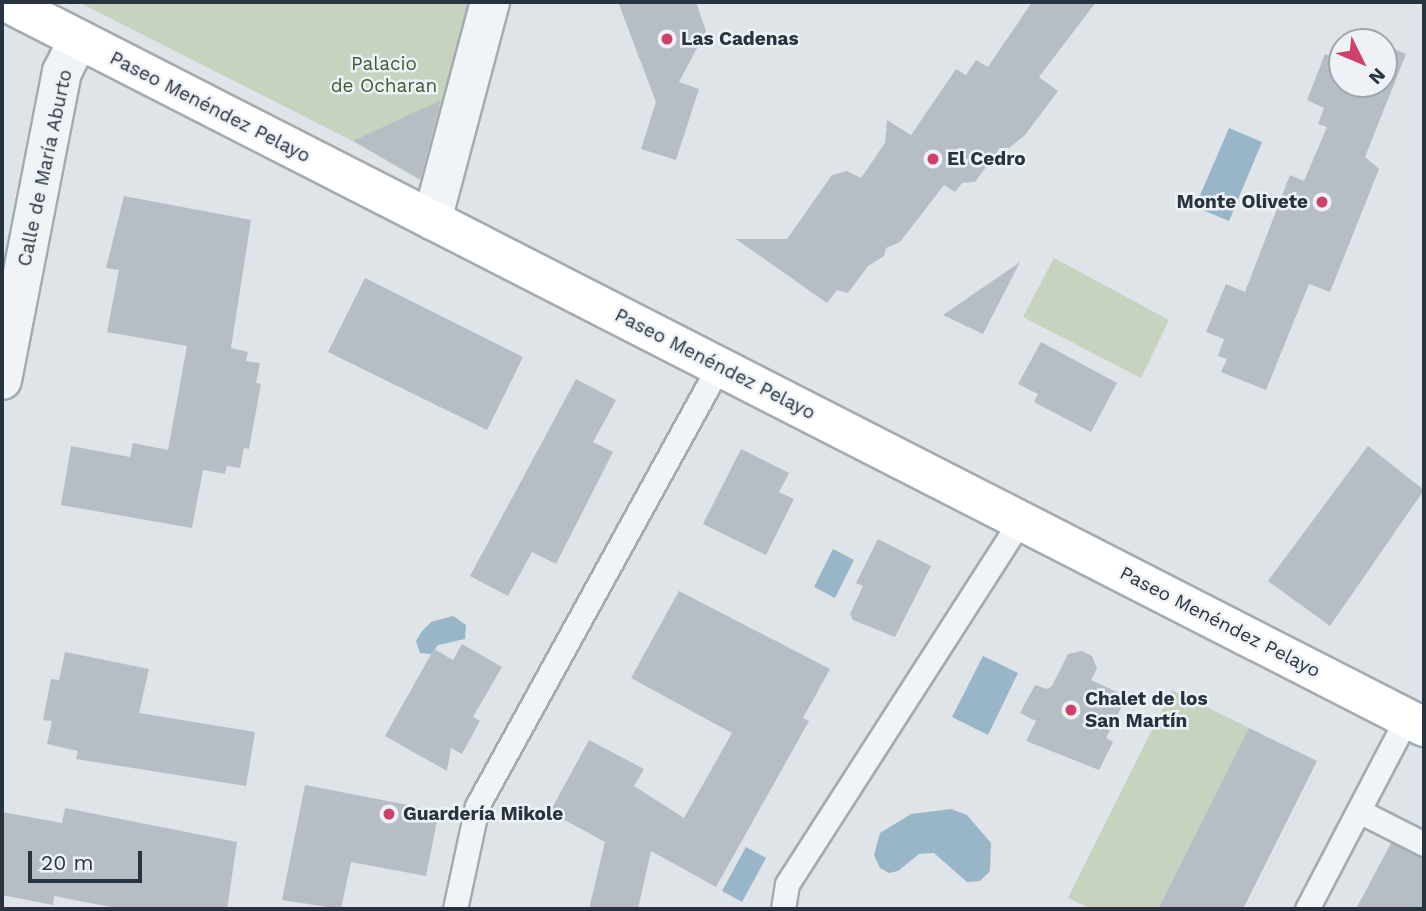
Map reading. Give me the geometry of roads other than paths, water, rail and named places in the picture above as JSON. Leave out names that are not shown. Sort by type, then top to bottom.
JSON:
[{"type":"highway","name":"Paseo Menéndez Pelayo","points":[[6,2],[1416,722]]},
{"type":"street","points":[[432,220],[490,2]]},
{"type":"street","name":"Calle de María Aburto","points":[[2,380],[62,72],[78,40]]},
{"type":"lane","points":[[455,909],[477,806],[719,366]]},
{"type":"lane","points":[[783,909],[787,884],[1020,520]]},
{"type":"lane","points":[[1307,909],[1359,811],[1416,722]]},
{"type":"lane","points":[[1359,811],[1424,844]]},
{"type":"water","points":[[1229,128],[1262,142],[1229,221],[1195,207]]},
{"type":"water","points":[[833,549],[854,560],[835,598],[814,587]]},
{"type":"water","points":[[453,616],[466,625],[465,639],[438,645],[431,654],[420,653],[416,641],[422,631],[431,622]]},
{"type":"water","points":[[983,656],[1018,673],[988,735],[952,717]]},
{"type":"water","points":[[951,809],[967,815],[991,843],[990,871],[980,881],[967,882],[934,853],[919,854],[898,871],[889,873],[880,868],[874,855],[880,833],[911,814]]},
{"type":"water","points":[[746,847],[766,858],[742,902],[722,891]]},
{"type":"place","name":"Las Cadenas","points":[[667,39]]},
{"type":"place","name":"El Cedro","points":[[933,159]]},
{"type":"place","name":"Monte Olivete","points":[[1322,202]]},
{"type":"place","name":"Chalet de los San Martín","points":[[1071,710]]},
{"type":"place","name":"Guardería Mikole","points":[[389,814]]},
{"type":"park label","name":"Palacio de Ocharan","points":[[384,75]]}]
